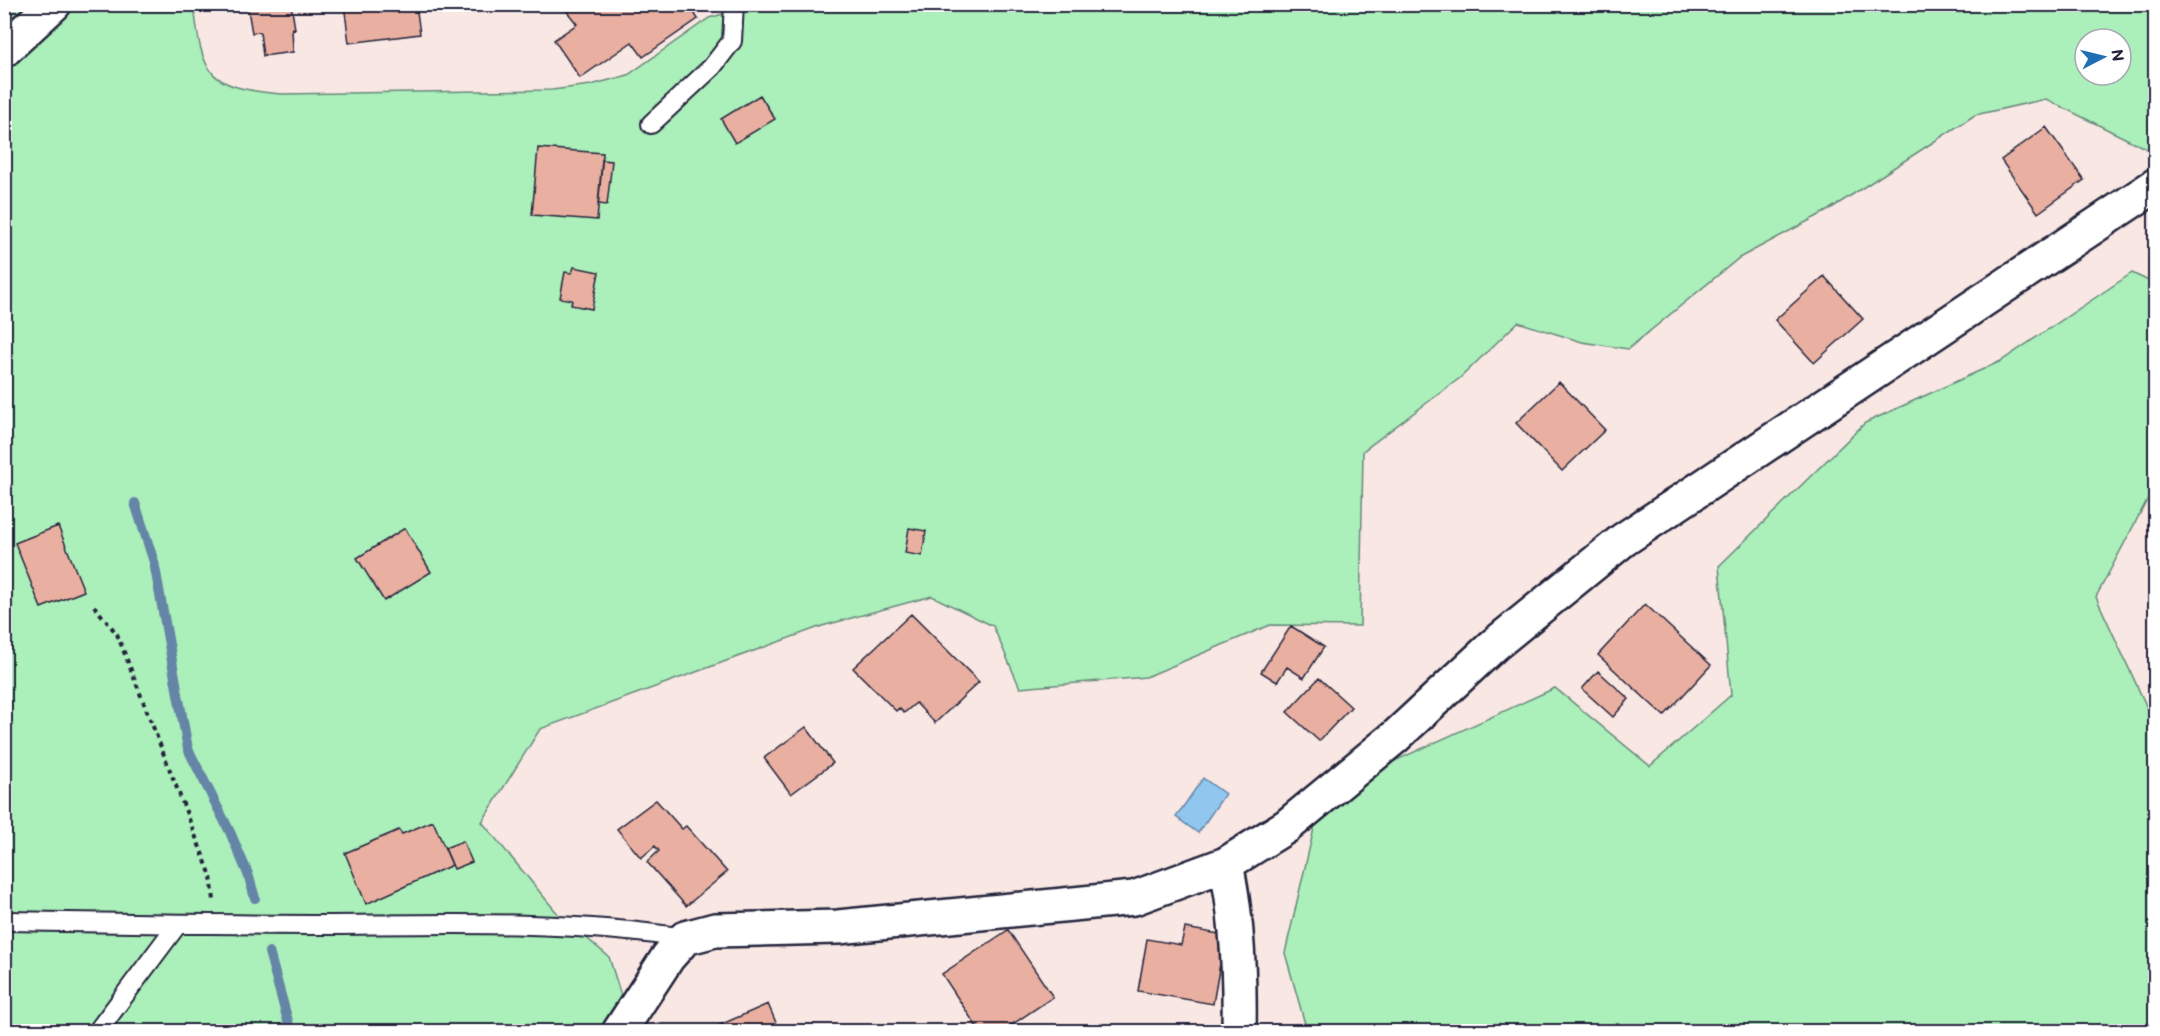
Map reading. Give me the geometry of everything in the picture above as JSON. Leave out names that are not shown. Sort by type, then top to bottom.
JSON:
[{"type":"street","points":[[4,50],[54,4]]},
{"type":"street","points":[[619,1032],[668,957],[685,938],[715,930],[838,927],[1134,898],[1226,864],[1287,826],[1395,737],[1494,645],[1623,540],[1982,298],[2156,185]]},
{"type":"street","points":[[1226,864],[1234,898],[1240,970],[1239,1032]]},
{"type":"lane","points":[[651,124],[712,67],[732,41],[734,4]]},
{"type":"lane","points":[[4,921],[177,925],[457,923],[642,931],[685,938]]},
{"type":"lane","points":[[98,1032],[177,925]]},
{"type":"path","points":[[94,606],[117,634],[207,865],[211,876],[216,925]]},
{"type":"green space","points":[[808,4],[2155,5],[2155,153],[2046,99],[1975,115],[1827,211],[1739,258],[1628,349],[1582,342],[1518,322],[1460,378],[1363,451],[1360,626],[1270,625],[1146,677],[1020,688],[993,626],[932,596],[822,626],[540,729],[482,822],[558,914],[609,957],[632,1031],[5,1032],[5,5],[194,5],[201,48],[213,74],[224,82],[238,87],[281,94],[552,90],[591,85],[628,75],[709,18],[730,12]]},
{"type":"green space","points":[[2132,273],[2155,284],[2155,485],[2096,597],[2155,725],[2155,1031],[1307,1031],[1285,953],[1322,794],[1555,688],[1650,766],[1731,695],[1719,566],[1865,423],[2001,361]]},
{"type":"water","points":[[1203,778],[1225,794],[1198,833],[1176,817]]},
{"type":"building","points":[[247,4],[291,4],[295,29],[292,28],[293,52],[263,56],[260,32],[252,33]]},
{"type":"building","points":[[344,4],[416,4],[420,34],[349,43]]},
{"type":"building","points":[[561,4],[689,4],[698,19],[643,57],[632,42],[580,78],[554,40],[577,24]]},
{"type":"building","points":[[760,95],[775,119],[735,143],[721,119]]},
{"type":"building","points":[[2046,127],[2084,180],[2038,213],[2001,160]]},
{"type":"building","points":[[538,148],[603,153],[597,220],[532,215]]},
{"type":"building","points":[[602,160],[612,161],[607,205],[598,204]]},
{"type":"building","points":[[574,267],[599,272],[592,309],[571,305],[572,300],[560,298],[565,272],[572,273]]},
{"type":"building","points":[[1824,276],[1863,319],[1814,363],[1775,320]]},
{"type":"building","points":[[1559,382],[1605,430],[1562,471],[1516,423]]},
{"type":"building","points":[[58,526],[84,591],[41,608],[15,543]]},
{"type":"building","points":[[405,528],[431,572],[384,601],[357,558]]},
{"type":"building","points":[[909,528],[926,531],[922,556],[905,553]]},
{"type":"building","points":[[1645,604],[1711,665],[1664,716],[1598,655]]},
{"type":"building","points":[[911,614],[979,682],[935,723],[916,703],[904,713],[899,708],[896,711],[853,668]]},
{"type":"building","points":[[1291,626],[1324,647],[1304,678],[1287,667],[1277,682],[1261,672]]},
{"type":"building","points":[[1598,671],[1629,699],[1613,717],[1582,689]]},
{"type":"building","points":[[1319,678],[1351,707],[1319,741],[1287,712]]},
{"type":"building","points":[[806,727],[833,763],[791,794],[764,758]]},
{"type":"building","points":[[656,800],[682,829],[686,826],[727,872],[686,906],[647,862],[659,851],[655,846],[641,858],[617,829]]},
{"type":"building","points":[[433,821],[452,865],[366,904],[345,853],[399,830],[402,834]]},
{"type":"building","points":[[463,841],[472,862],[454,869],[445,848]]},
{"type":"building","points":[[1185,928],[1225,935],[1213,1004],[1138,991],[1147,939],[1181,945]]},
{"type":"building","points":[[1008,930],[1053,997],[1001,1032],[980,1032],[942,974]]},
{"type":"building","points":[[768,1004],[780,1032],[714,1032],[713,1028]]},
{"type":"waterway","points":[[135,503],[154,562],[188,749],[230,832],[248,874],[255,898]]},
{"type":"waterway","points":[[269,952],[291,1032]]}]
